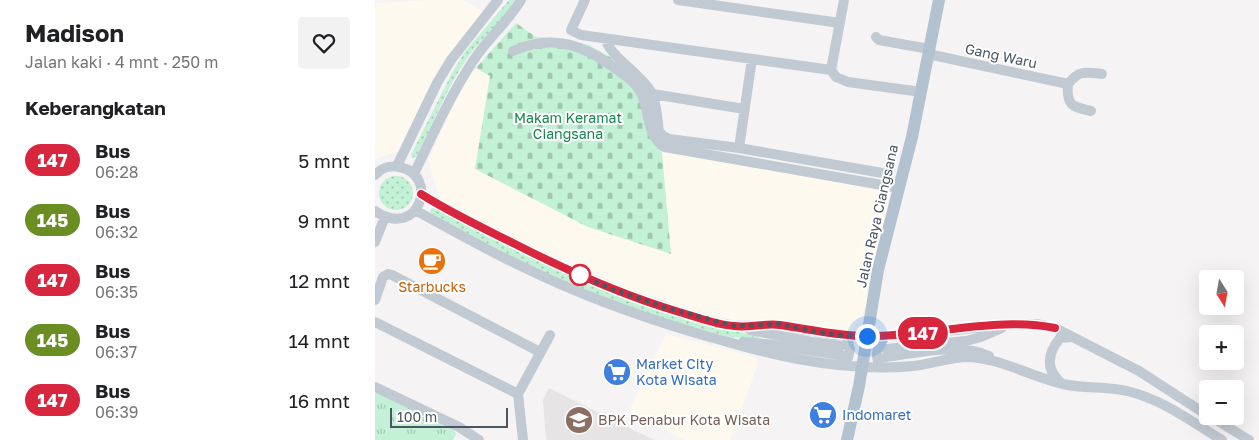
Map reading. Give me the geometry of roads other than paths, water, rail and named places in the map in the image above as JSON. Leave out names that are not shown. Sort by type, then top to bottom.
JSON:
[{"type":"main road","name":"Jalan Raya Ciangsana","points":[[847,440],[878,270],[899,188],[939,0]]},
{"type":"street","points":[[397,166],[437,83],[451,60],[498,0]]},
{"type":"street","points":[[414,174],[474,58],[502,26],[521,0]]},
{"type":"street","points":[[585,0],[571,30],[581,35],[831,70],[841,81],[914,91]]},
{"type":"street","points":[[678,0],[840,23]]},
{"type":"street","points":[[831,70],[844,0]]},
{"type":"street","name":"Gang Waru","points":[[876,38],[1068,84]]},
{"type":"street","points":[[606,39],[607,46],[611,51],[634,71],[653,94],[659,131],[669,139],[739,148],[889,174]]},
{"type":"street","points":[[513,51],[525,46],[545,42],[562,43],[592,52],[636,85],[644,99],[653,135],[657,143],[665,147],[899,188]]},
{"type":"street","points":[[739,148],[752,60]]},
{"type":"street","points":[[1091,111],[1075,108],[1069,102],[1067,94],[1068,84],[1075,76],[1081,73],[1102,74]]},
{"type":"street","points":[[653,94],[745,109]]},
{"type":"street","points":[[375,210],[385,217],[400,219],[408,216],[415,210],[420,202],[421,194],[418,180],[406,168],[397,166],[383,169],[376,173]]},
{"type":"street","points":[[421,194],[441,207],[498,236],[609,288],[667,308],[734,326],[812,342],[840,355],[861,368],[884,358],[914,366],[966,357],[981,358],[1026,373],[1048,376],[1062,384],[1089,389],[1124,390],[1141,395],[1173,410],[1222,440]]},
{"type":"street","points":[[415,210],[462,236],[557,283],[665,324],[795,359],[840,355]]},
{"type":"street","points":[[375,242],[385,217]]},
{"type":"street","points":[[375,300],[383,277],[388,274],[392,275],[540,352]]},
{"type":"street","points":[[375,322],[518,394]]},
{"type":"street","points":[[734,326],[778,324],[846,336],[886,336],[1011,324],[1036,324],[1055,328],[1139,370],[1199,409]]},
{"type":"street","points":[[886,336],[878,347],[877,359],[966,341],[981,337],[1011,324]]},
{"type":"street","points":[[1055,328],[1060,338]]},
{"type":"street","points":[[523,440],[518,394],[550,335]]},
{"type":"street","points":[[840,355],[845,362],[850,349],[846,336]]},
{"type":"street","points":[[1048,376],[1054,346],[1060,338],[1072,337]]},
{"type":"street","points":[[375,386],[459,427],[479,440]]},
{"type":"street","points":[[1224,425],[1249,440]]},
{"type":"place","name":"Starbucks","points":[[432,261]]},
{"type":"place","name":"Market City Kota Wisata","points":[[617,372]]},
{"type":"place","name":"Indomaret","points":[[823,415]]},
{"type":"place","name":"BPK Penabur Kota Wisata","points":[[579,420]]},
{"type":"park label","name":"Makam Keramat Ciangsana","points":[[568,126]]}]
